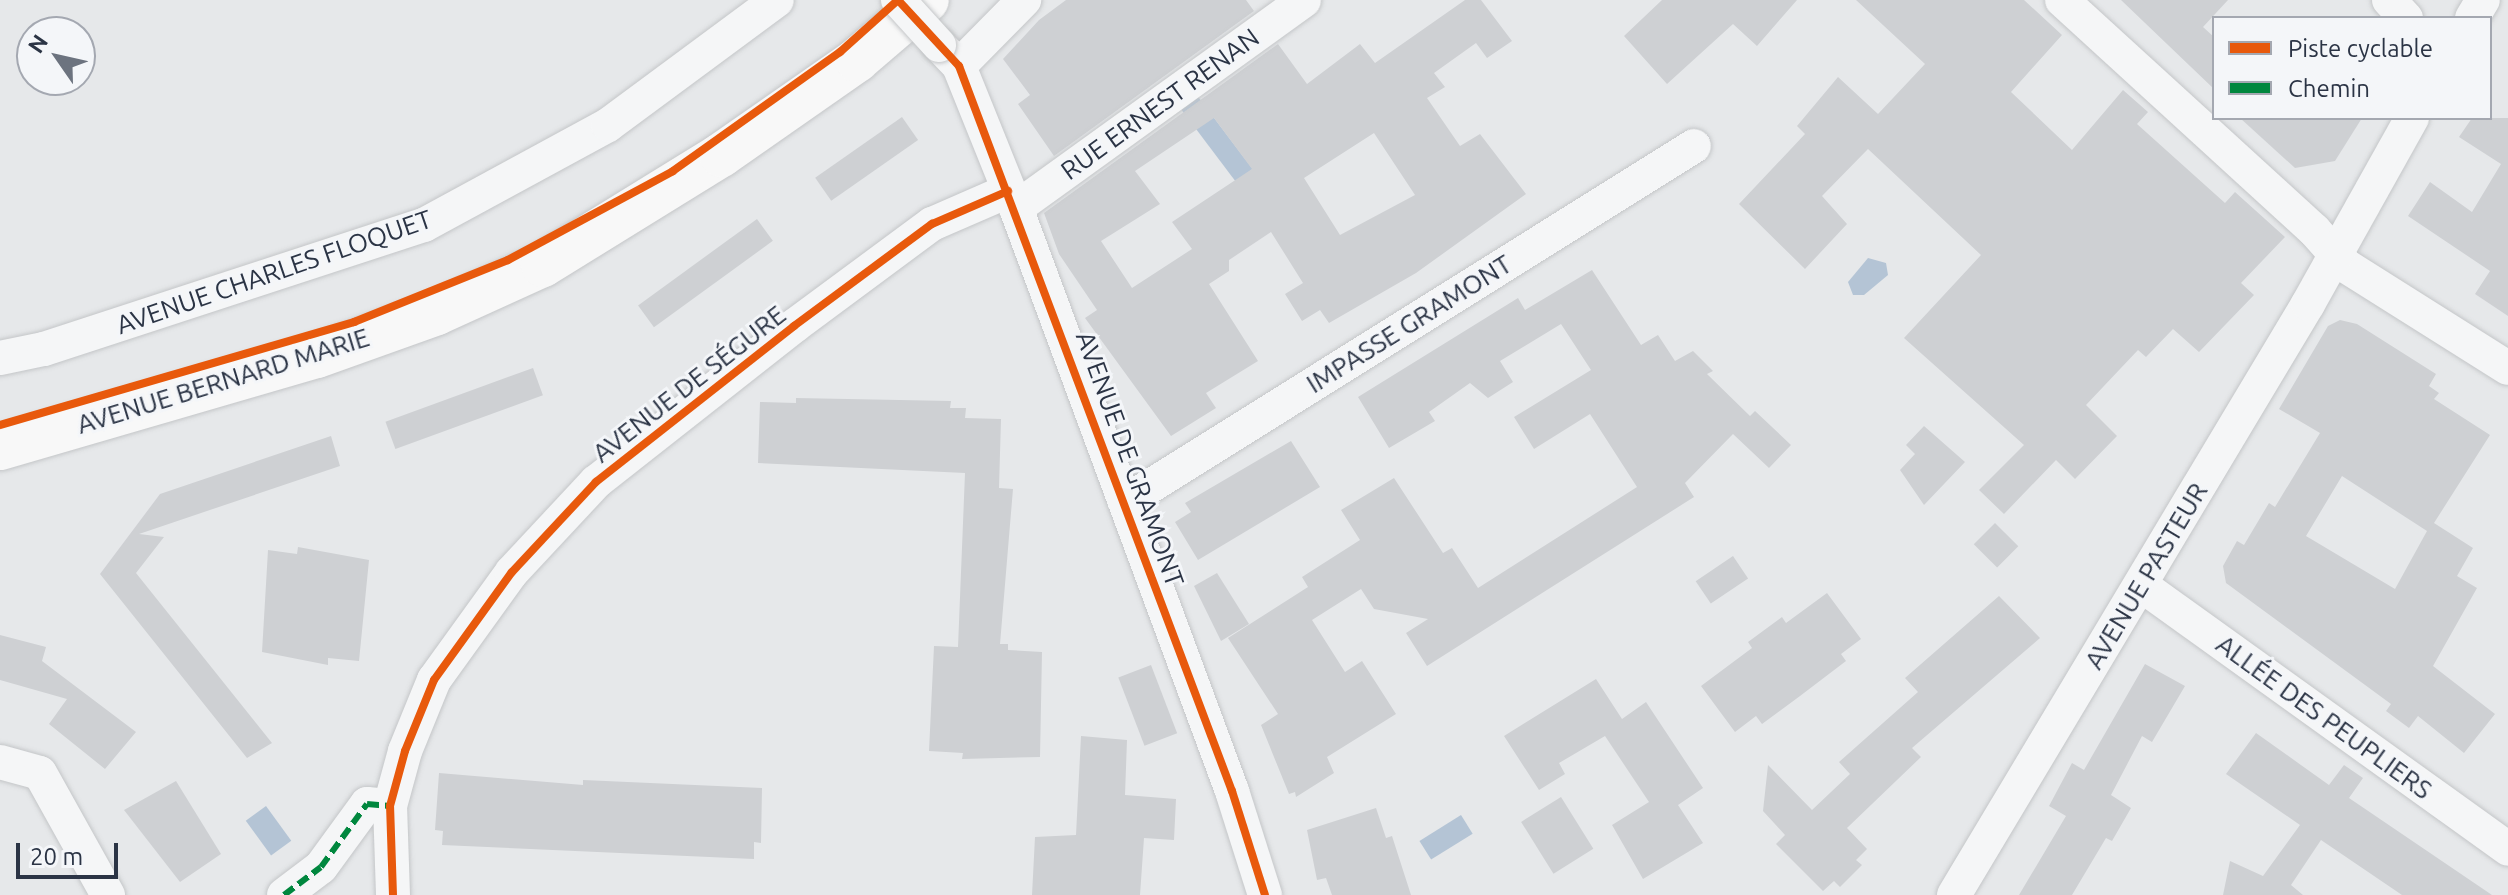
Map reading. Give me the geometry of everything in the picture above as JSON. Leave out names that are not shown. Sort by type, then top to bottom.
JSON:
[{"type":"main road","name":"AVENUE BERNARD MARIE","points":[[0,448],[317,356],[437,313],[543,265],[721,155],[857,60],[927,0]]},
{"type":"street","name":"AVENUE CHARLES FLOQUET","points":[[0,358],[44,349],[424,225],[608,125],[777,0]]},
{"type":"street","points":[[898,0],[949,56],[1024,0]]},
{"type":"street","name":"RUE ERNEST RENAN","points":[[1012,199],[1304,0]]},
{"type":"street","points":[[2062,0],[2314,230],[2334,255],[2508,368]]},
{"type":"street","points":[[2389,0],[2404,16]]},
{"type":"street","name":"AVENUE DE GRAMONT","points":[[949,56],[1012,199],[1125,502],[1265,895]]},
{"type":"street","name":"AVENUE PASTEUR","points":[[1954,895],[2141,585],[2411,120]]},
{"type":"street","name":"IMPASSE GRAMONT","points":[[1125,502],[1694,146]]},
{"type":"street","name":"AVENUE DE SÉGURE","points":[[393,895],[390,806],[434,680],[512,572],[596,482],[932,224],[1012,199]]},
{"type":"street","name":"ALLÉE DES PEUPLIERS","points":[[2141,585],[2508,849]]},
{"type":"street","points":[[0,762],[40,773],[108,895]]},
{"type":"street","points":[[284,895],[321,867],[367,804],[390,806]]},
{"type":"water","points":[[1193,90],[1253,169],[1236,182],[1176,103]]},
{"type":"water","points":[[1868,258],[1886,263],[1888,275],[1864,295],[1853,295],[1848,282]]},
{"type":"water","points":[[266,806],[291,841],[271,855],[246,821]]},
{"type":"water","points":[[1461,815],[1473,834],[1431,860],[1419,841]]},
{"type":"building","points":[[1066,0],[1246,0],[1254,11],[1054,156],[1018,104],[1030,95],[1003,59],[1039,20]]},
{"type":"building","points":[[1465,0],[1481,0],[1512,41],[1487,58],[1476,43],[1434,73],[1445,87],[1427,98],[1460,146],[1480,134],[1526,194],[1416,273],[1329,323],[1320,310],[1302,321],[1285,294],[1303,283],[1271,232],[1229,260],[1229,271],[1209,284],[1258,361],[1206,393],[1216,408],[1171,436],[1085,318],[1097,310],[1059,254],[1044,213],[1278,44],[1307,84],[1360,44],[1375,63]],"holes":[[[1214,118],[1252,169],[1172,222],[1192,249],[1132,288],[1101,241],[1160,204],[1135,171]],[[1374,133],[1415,195],[1340,235],[1304,178]]]},
{"type":"building","points":[[1662,0],[1797,0],[1757,46],[1733,24],[1667,84],[1624,36]]},
{"type":"building","points":[[1856,0],[2024,0],[2062,35],[2011,92],[2072,150],[2123,90],[2148,112],[2137,124],[2225,203],[2235,192],[2285,237],[2241,283],[2254,295],[2199,352],[2173,329],[2146,357],[2138,350],[2086,405],[2117,436],[2075,479],[2056,460],[2004,514],[1979,490],[2024,445],[1904,338],[1981,255],[1868,149],[1822,196],[1847,224],[1805,269],[1739,204],[1805,134],[1797,126],[1838,77],[1878,114],[1925,64]]},
{"type":"building","points":[[2121,0],[2228,0],[2203,27],[2212,35],[2212,87]]},
{"type":"building","points":[[902,117],[918,140],[831,201],[815,178]]},
{"type":"building","points":[[2508,118],[2508,316],[2475,294],[2490,271],[2408,216],[2430,182],[2472,212],[2501,164],[2459,137],[2471,120]]},
{"type":"building","points":[[2242,120],[2361,120],[2335,161],[2295,168]]},
{"type":"building","points":[[757,219],[773,241],[654,327],[638,305]]},
{"type":"building","points":[[1592,270],[1641,345],[1658,335],[1675,361],[1693,351],[1713,371],[1707,374],[1750,416],[1755,411],[1791,445],[1769,468],[1733,434],[1685,483],[1694,497],[1427,666],[1406,633],[1428,619],[1374,609],[1361,589],[1312,620],[1345,672],[1362,661],[1396,714],[1327,757],[1334,773],[1296,797],[1295,792],[1289,794],[1261,725],[1278,714],[1228,638],[1308,587],[1302,577],[1360,540],[1341,510],[1394,478],[1443,553],[1452,548],[1478,588],[1637,487],[1590,414],[1534,449],[1514,417],[1591,370],[1561,324],[1500,361],[1513,382],[1488,398],[1470,383],[1429,412],[1435,421],[1389,448],[1358,397],[1518,298],[1525,310]]},
{"type":"building","points":[[2340,320],[2357,324],[2436,374],[2429,386],[2439,393],[2434,399],[2490,435],[2434,523],[2473,548],[2457,576],[2477,588],[2433,666],[2495,714],[2464,753],[2418,716],[2409,728],[2386,711],[2391,704],[2226,583],[2223,566],[2237,541],[2244,545],[2269,503],[2275,507],[2320,433],[2279,409],[2328,326]],"holes":[[[2342,476],[2427,531],[2395,589],[2306,536]]]},
{"type":"building","points":[[533,368],[543,395],[395,449],[385,422]]},
{"type":"building","points":[[796,398],[951,401],[950,408],[966,408],[965,418],[1001,419],[999,488],[1013,489],[1000,644],[1008,644],[1008,650],[1042,652],[1040,757],[962,759],[963,753],[929,751],[934,646],[958,647],[965,473],[758,463],[760,402],[796,403]]},
{"type":"building","points":[[1924,426],[1965,462],[1924,505],[1900,470],[1915,454],[1906,445]]},
{"type":"building","points":[[331,436],[340,466],[139,534],[164,537],[136,573],[272,743],[247,758],[100,574],[160,494]]},
{"type":"building","points":[[1291,441],[1320,487],[1198,560],[1175,522],[1191,512],[1185,503]]},
{"type":"building","points":[[1995,523],[2018,546],[1997,568],[1974,544]]},
{"type":"building","points":[[298,547],[369,560],[359,661],[328,658],[328,665],[262,652],[268,550],[297,554]]},
{"type":"building","points":[[1733,556],[1748,578],[1711,604],[1696,581]]},
{"type":"building","points":[[1217,573],[1249,624],[1221,641],[1194,586]]},
{"type":"building","points":[[1827,593],[1861,639],[1841,654],[1846,661],[1800,696],[1762,724],[1756,716],[1735,732],[1701,686],[1752,648],[1748,642],[1782,617],[1786,623]]},
{"type":"building","points":[[1999,596],[2040,638],[1912,748],[1921,757],[1847,828],[1867,849],[1856,860],[1862,865],[1840,887],[1834,881],[1823,891],[1776,844],[1785,835],[1763,811],[1768,765],[1812,810],[1850,774],[1839,762],[1918,692],[1905,678]]},
{"type":"building","points":[[0,635],[46,647],[42,661],[136,732],[105,769],[49,724],[67,699],[0,680]]},
{"type":"building","points":[[2145,664],[2185,686],[2152,742],[2142,736],[2111,795],[2131,808],[2112,841],[2106,838],[2072,895],[2019,895],[2066,816],[2049,806],[2072,763],[2084,770]]},
{"type":"building","points":[[1151,665],[1177,733],[1144,746],[1118,678]]},
{"type":"building","points":[[1596,679],[1622,719],[1646,702],[1703,788],[1678,805],[1703,843],[1643,879],[1612,825],[1649,802],[1605,736],[1559,763],[1565,774],[1539,790],[1504,736]]},
{"type":"building","points":[[2256,733],[2329,785],[2344,765],[2363,778],[2349,798],[2492,895],[2402,895],[2321,840],[2291,885],[2303,895],[2223,895],[2230,861],[2263,876],[2300,825],[2226,774]]},
{"type":"building","points":[[1081,736],[1127,740],[1125,795],[1176,799],[1174,840],[1144,838],[1140,895],[1032,895],[1035,837],[1076,835]]},
{"type":"building","points":[[439,773],[583,785],[583,780],[762,788],[761,843],[754,842],[754,859],[442,845],[443,831],[435,830]]},
{"type":"building","points":[[176,781],[221,854],[180,882],[124,810]]},
{"type":"building","points":[[1561,797],[1593,849],[1553,874],[1521,822]]},
{"type":"building","points":[[1376,808],[1386,838],[1392,836],[1411,895],[1332,895],[1326,878],[1317,880],[1307,830]]},
{"type":"marked path","points":[[284,895],[321,867],[367,804],[390,806]]},
{"type":"cycle path","points":[[898,0],[959,66],[1232,791],[1265,895]]},
{"type":"cycle path","points":[[0,425],[354,322],[508,260],[673,171],[840,52],[898,0]]},
{"type":"cycle path","points":[[393,895],[390,806],[405,751],[434,680],[512,572],[596,482],[794,326],[932,224],[1008,191]]}]
